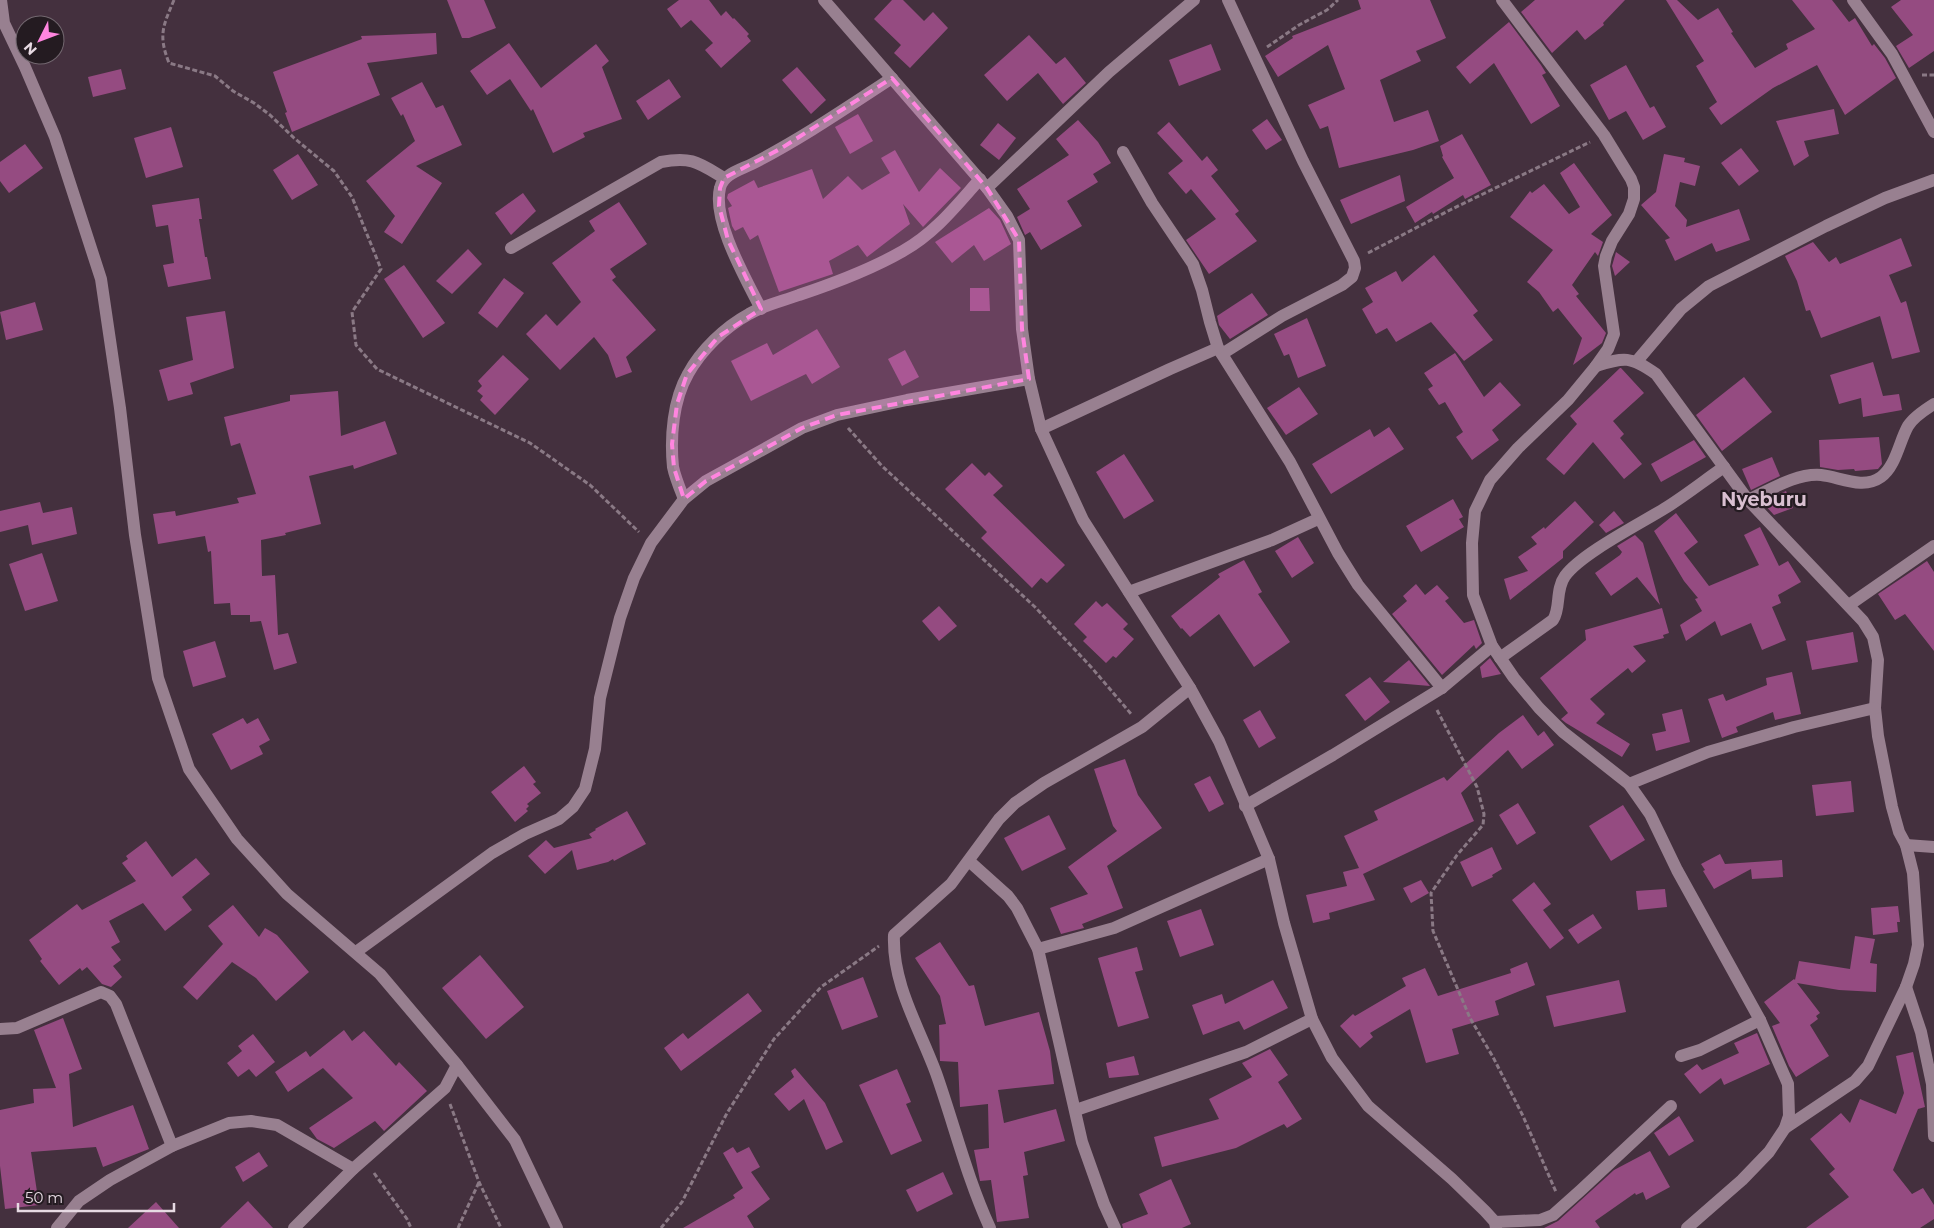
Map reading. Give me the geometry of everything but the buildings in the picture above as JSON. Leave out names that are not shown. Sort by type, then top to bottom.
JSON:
[{"type":"street","points":[[1,0],[4,23],[55,137],[101,279],[120,408],[135,535],[158,678],[189,769],[243,846],[287,894],[380,974],[457,1065],[515,1140],[557,1228]]},
{"type":"street","points":[[824,0],[984,183],[1007,216],[1019,240],[1022,330],[1029,379],[1041,429],[1084,520],[1190,688],[1219,741],[1269,859],[1284,923],[1312,1019],[1332,1058],[1368,1106],[1452,1179],[1495,1225],[1540,1220],[1552,1214],[1671,1106]]},
{"type":"street","points":[[684,499],[674,468],[672,444],[677,404],[687,374],[700,356],[718,337],[735,323],[760,309],[851,276],[878,264],[922,240],[1109,72],[1194,0]]},
{"type":"street","points":[[1041,429],[1170,369],[1220,351],[1342,285],[1352,277],[1355,268],[1354,261],[1303,161],[1228,0]]},
{"type":"street","points":[[1502,0],[1604,135],[1631,179],[1634,187],[1634,199],[1629,214],[1612,241],[1604,266],[1614,334],[1608,349],[1568,400],[1518,448],[1490,480],[1474,511],[1472,596],[1492,646],[1539,708],[1563,732],[1629,784],[1650,814],[1678,870],[1760,1020],[1788,1084],[1789,1116],[1785,1128],[1769,1152],[1742,1180],[1687,1228]]},
{"type":"street","points":[[1853,0],[1904,73],[1934,132]]},
{"type":"street","points":[[760,309],[728,240],[719,206],[720,188],[724,178],[780,149],[892,78]]},
{"type":"street","points":[[1123,152],[1152,203],[1193,264],[1220,351],[1290,462],[1318,519],[1358,585],[1442,688]]},
{"type":"street","points":[[511,248],[662,162],[679,159],[695,160],[724,178]]},
{"type":"street","points":[[1637,361],[1681,309],[1709,286],[1834,222],[1885,198],[1934,180]]},
{"type":"street","points":[[1596,366],[1619,359],[1637,361],[1656,374],[1748,500],[1849,605],[1863,621],[1873,637],[1878,660],[1875,708],[1883,764],[1899,832],[1906,844],[1913,873],[1918,945],[1906,987],[1868,1066],[1855,1081],[1785,1128]]},
{"type":"street","points":[[356,952],[492,853],[525,834],[559,819],[573,807],[585,789],[595,749],[600,698],[620,618],[634,578],[651,543],[684,499],[706,481],[802,428],[837,415],[907,400],[1029,379]]},
{"type":"street","points":[[1748,500],[1795,479],[1819,475],[1853,482],[1870,482],[1881,477],[1890,466],[1909,424],[1934,404]]},
{"type":"street","points":[[1500,658],[1553,620],[1556,615],[1558,592],[1564,577],[1581,562],[1669,506],[1724,467]]},
{"type":"street","points":[[1129,592],[1272,540],[1318,519]]},
{"type":"street","points":[[1849,605],[1934,546]]},
{"type":"street","points":[[1245,806],[1442,688],[1492,646]]},
{"type":"street","points":[[990,1228],[969,1173],[936,1072],[899,981],[894,953],[894,935],[951,884],[1000,819],[1015,803],[1044,782],[1142,727],[1190,688]]},
{"type":"street","points":[[1629,784],[1708,752],[1794,727],[1875,708]]},
{"type":"street","points":[[1906,844],[1934,847]]},
{"type":"street","points":[[1038,949],[1114,928],[1269,859]]},
{"type":"street","points":[[970,861],[1013,902],[1038,949],[1082,1142],[1090,1168],[1115,1228]]},
{"type":"street","points":[[1906,987],[1921,1032],[1932,1084],[1934,1136]]},
{"type":"street","points":[[0,1029],[17,1028],[101,992],[106,993],[116,1004],[172,1146]]},
{"type":"street","points":[[1076,1110],[1246,1052],[1312,1019]]},
{"type":"street","points":[[1681,1056],[1700,1050],[1760,1020]]},
{"type":"street","points":[[294,1228],[353,1169],[445,1088],[457,1065]]},
{"type":"street","points":[[57,1228],[79,1201],[110,1180],[172,1146],[229,1123],[252,1121],[277,1125],[353,1169]]},
{"type":"path","points":[[174,0],[165,22],[161,40],[169,63],[215,76],[233,91],[254,103],[334,171],[352,197],[381,269],[352,312],[356,345],[377,369],[530,443],[590,485],[651,543]]},
{"type":"path","points":[[1254,56],[1299,25],[1327,10],[1338,0]]},
{"type":"path","points":[[1354,261],[1450,210],[1604,135]]},
{"type":"path","points":[[837,415],[882,466],[1035,607],[1092,668],[1142,727]]},
{"type":"path","points":[[1429,695],[1477,787],[1484,814],[1484,825],[1457,855],[1430,894],[1433,931],[1470,1018],[1493,1057],[1523,1116],[1562,1206]]},
{"type":"path","points":[[661,1228],[682,1202],[727,1113],[774,1039],[822,987],[894,935]]},
{"type":"path","points":[[445,1088],[478,1182],[501,1228]]},
{"type":"path","points":[[364,1160],[391,1195],[407,1219],[410,1228]]},
{"type":"path","points":[[458,1228],[478,1182]]},
{"type":"highlighted area","points":[[892,78],[987,188],[1019,240],[1022,329],[1029,379],[837,415],[802,428],[706,481],[684,499],[674,468],[672,444],[677,404],[687,374],[718,337],[761,309],[728,240],[719,206],[720,188],[724,178],[780,149]]},
{"type":"district","name":"Nyeburu","points":[[1764,499]]}]
